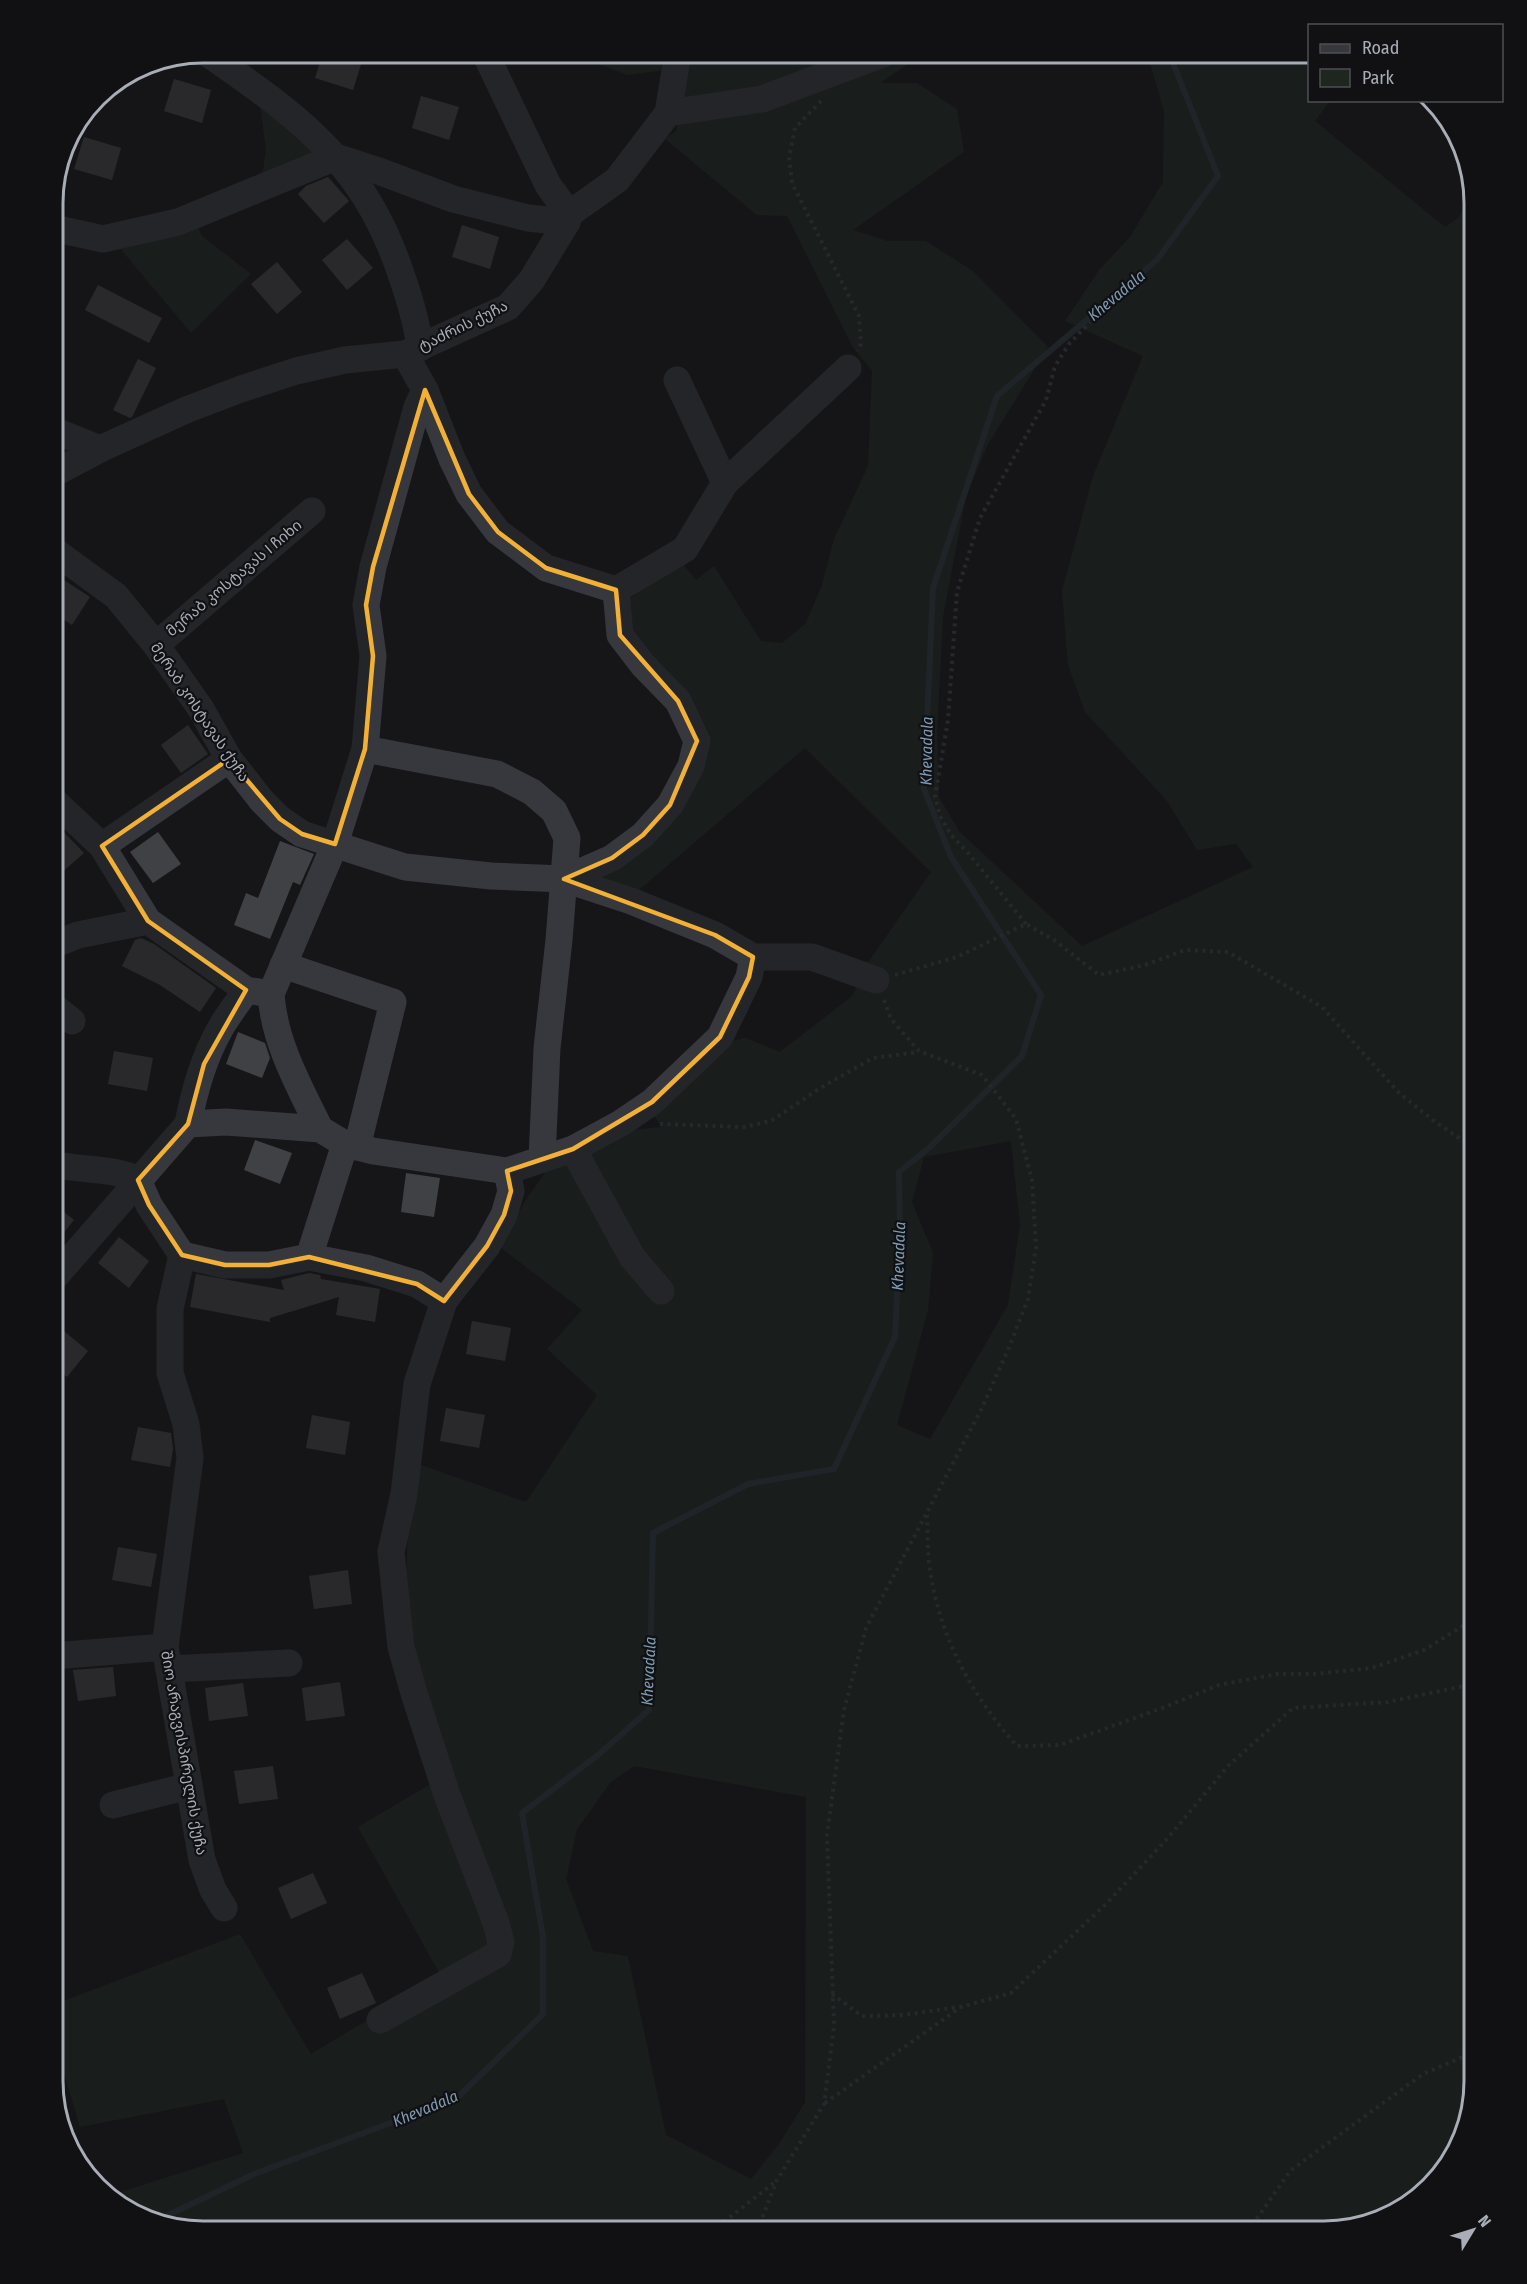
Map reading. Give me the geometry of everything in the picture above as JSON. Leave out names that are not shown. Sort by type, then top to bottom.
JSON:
[{"type":"street","points":[[222,63],[296,119],[336,157],[368,200],[392,245],[418,328],[412,351],[452,459],[469,494],[498,532],[546,568],[616,590],[685,549],[725,483],[848,368]]},
{"type":"street","points":[[490,63],[548,185],[568,218]]},
{"type":"street","points":[[676,63],[668,113],[762,99],[858,63]]},
{"type":"street","name":"ტაძრის ქუჩა","points":[[63,469],[100,449],[186,410],[296,371],[345,360],[412,351],[508,306],[531,281],[568,218],[616,180],[668,113]]},
{"type":"street","points":[[63,230],[103,239],[178,222],[336,157],[453,199],[528,218],[568,218]]},
{"type":"street","points":[[677,380],[725,483]]},
{"type":"street","points":[[63,1267],[188,1124],[204,1064],[220,1029],[259,992],[283,965],[335,844],[365,749],[374,656],[366,605],[373,567],[417,407],[425,390]]},
{"type":"street","points":[[63,434],[100,449]]},
{"type":"street","name":"მერაბ კოსტავას I ჩიხი","points":[[156,645],[312,512]]},
{"type":"street","name":"მერაბ კოსტავას ქუჩა","points":[[63,557],[116,596],[156,645],[201,709],[228,759],[262,801],[280,819],[302,834],[405,867],[491,876],[564,879],[631,901],[714,935],[753,957],[812,957],[876,980]]},
{"type":"street","points":[[564,879],[612,858],[643,835],[670,805],[690,766],[697,741],[678,701],[643,664],[620,635],[616,590]]},
{"type":"street","points":[[365,749],[497,774],[532,792],[554,811],[567,838],[547,1048],[542,1159]]},
{"type":"street","points":[[102,846],[228,759]]},
{"type":"street","points":[[63,809],[102,846],[148,921],[259,992],[272,1014],[279,1036],[320,1129]]},
{"type":"street","points":[[63,941],[78,935],[148,921]]},
{"type":"street","points":[[188,1124],[226,1122],[320,1129],[351,1145],[442,1162],[507,1171],[573,1149],[621,1123],[652,1102],[720,1037],[749,977],[753,957]]},
{"type":"street","points":[[283,965],[393,1002],[351,1145],[309,1257]]},
{"type":"street","points":[[573,1149],[632,1257],[661,1291]]},
{"type":"street","points":[[63,1167],[124,1173],[138,1179],[149,1205],[182,1255],[225,1265],[269,1265],[309,1257],[366,1268],[417,1284],[444,1301]]},
{"type":"street","points":[[380,2020],[498,1954],[501,1942],[496,1923],[447,1796],[410,1681],[401,1647],[391,1552],[404,1494],[417,1384],[444,1301],[488,1245],[504,1215],[512,1191],[507,1171]]},
{"type":"street","name":"შიო არაგვისპირელის ქუჩა","points":[[182,1255],[170,1309],[170,1373],[186,1424],[190,1458],[167,1658],[202,1860],[213,1890],[224,1908]]},
{"type":"street","points":[[63,1656],[289,1663]]},
{"type":"street","points":[[113,1805],[189,1786]]},
{"type":"path","points":[[827,95],[795,128],[789,157],[792,183],[859,316],[861,344],[848,368]]},
{"type":"path","points":[[1090,322],[1069,344],[1055,366],[1046,400],[980,518],[957,592],[948,720],[935,797],[940,816],[951,836],[969,854],[1026,924],[1054,940],[1099,975],[1145,965],[1185,950],[1228,952],[1322,1006],[1398,1092],[1464,1141]]},
{"type":"path","points":[[824,2104],[834,2026],[826,1835],[844,1710],[866,1628],[981,1410],[1008,1350],[1028,1299],[1036,1247],[1032,1180],[1016,1119],[982,1076],[919,1051],[891,1019],[876,980],[957,957],[1026,924]]},
{"type":"path","points":[[657,1124],[744,1127],[771,1121],[822,1087],[873,1058],[919,1051]]},
{"type":"path","points":[[927,1512],[930,1570],[942,1622],[963,1673],[993,1720],[1017,1746],[1060,1745],[1166,1707],[1219,1685],[1277,1674],[1315,1674],[1372,1668],[1424,1650],[1464,1625]]},
{"type":"path","points":[[832,1994],[862,2016],[904,2015],[961,2007],[1011,1993],[1106,1905],[1167,1839],[1228,1766],[1293,1708],[1388,1702],[1464,1686]]},
{"type":"path","points":[[761,2221],[777,2180],[824,2104],[961,2007]]},
{"type":"path","points":[[1256,2221],[1291,2170],[1423,2074],[1464,2056]]},
{"type":"path","points":[[725,2221],[777,2180]]},
{"type":"highlighted area","points":[[425,390],[469,494],[498,532],[546,568],[616,590],[620,635],[678,701],[697,741],[670,805],[643,835],[612,858],[564,879],[715,935],[753,957],[749,977],[720,1037],[652,1102],[573,1149],[507,1171],[511,1191],[504,1215],[487,1246],[444,1301],[417,1284],[309,1257],[269,1265],[225,1265],[182,1255],[149,1205],[138,1180],[188,1124],[204,1064],[246,990],[148,921],[102,846],[229,759],[280,819],[302,834],[335,844],[365,749],[373,656],[366,605],[373,567]]},
{"type":"green space","points":[[596,63],[909,63],[880,83],[917,83],[957,109],[964,152],[853,230],[887,241],[926,241],[973,271],[1048,347],[987,446],[966,496],[943,617],[937,734],[939,797],[959,831],[1082,946],[1253,867],[1236,844],[1197,850],[1167,801],[1085,712],[1068,665],[1062,591],[1093,476],[1143,356],[1065,321],[1099,270],[1130,237],[1163,182],[1164,111],[1150,63],[1308,63],[1308,102],[1329,102],[1315,121],[1445,227],[1458,218],[1464,208],[1464,2081],[1463,2099],[1453,2135],[1435,2166],[1423,2180],[1394,2202],[1360,2216],[1324,2221],[194,2221],[158,2214],[141,2207],[119,2193],[243,2153],[224,2099],[80,2127],[63,2070],[63,2001],[240,1934],[311,2054],[441,1976],[358,1827],[434,1782],[406,1582],[408,1526],[421,1465],[526,1502],[597,1395],[547,1349],[582,1310],[500,1247],[525,1201],[549,1167],[622,1131],[661,1127],[652,1111],[731,1041],[746,1038],[780,1052],[852,996],[869,961],[931,872],[805,748],[639,890],[597,880],[700,761],[630,633],[626,601],[682,563],[696,580],[714,566],[761,641],[782,643],[806,623],[822,585],[834,539],[868,466],[872,371],[852,346],[787,216],[757,215],[665,139],[676,131],[689,67],[627,75]],"holes":[[[1011,1141],[1020,1225],[1008,1305],[930,1439],[897,1425],[928,1310],[933,1253],[912,1202],[924,1157]],[[634,1766],[806,1797],[805,2102],[779,2144],[751,2179],[666,2135],[628,1956],[593,1951],[566,1879],[577,1829],[611,1782]]]},
{"type":"green space","points":[[260,105],[324,154],[228,194],[263,171],[266,149]]},
{"type":"green space","points":[[195,222],[202,236],[251,274],[191,333],[119,247]]},
{"type":"building","points":[[320,63],[361,63],[353,90],[315,78]]},
{"type":"building","points":[[174,79],[211,90],[202,123],[164,111]]},
{"type":"building","points":[[421,96],[459,107],[449,140],[412,128]]},
{"type":"building","points":[[84,137],[121,148],[112,180],[74,169]]},
{"type":"building","points":[[328,177],[349,201],[324,223],[298,194],[306,186]]},
{"type":"building","points":[[462,225],[499,237],[490,269],[452,257]]},
{"type":"building","points":[[347,239],[373,268],[347,290],[322,260]]},
{"type":"building","points":[[277,262],[302,292],[277,314],[251,284]]},
{"type":"building","points":[[98,285],[162,318],[149,343],[85,310]]},
{"type":"building","points":[[138,359],[156,368],[130,418],[113,410]]},
{"type":"building","points":[[63,579],[90,597],[72,625],[63,619]]},
{"type":"building","points":[[188,725],[208,754],[181,773],[161,745]]},
{"type":"building","points":[[63,831],[84,853],[63,871]]},
{"type":"building","points":[[158,832],[181,864],[153,883],[130,852]]},
{"type":"building","points":[[280,841],[314,854],[300,885],[293,882],[270,939],[234,925],[246,893],[258,898]]},
{"type":"building","points":[[141,938],[154,944],[216,988],[200,1012],[160,985],[122,966],[135,940]]},
{"type":"building","points":[[238,1032],[265,1043],[270,1058],[262,1078],[226,1064]]},
{"type":"building","points":[[114,1051],[153,1058],[147,1091],[108,1084]]},
{"type":"building","points":[[255,1140],[292,1153],[280,1184],[244,1170]]},
{"type":"building","points":[[406,1173],[440,1178],[434,1217],[401,1212]]},
{"type":"building","points":[[63,1211],[74,1220],[63,1234]]},
{"type":"building","points":[[119,1237],[149,1261],[129,1288],[98,1263]]},
{"type":"building","points":[[309,1273],[320,1275],[321,1279],[380,1289],[375,1322],[336,1315],[339,1297],[270,1318],[270,1322],[190,1307],[196,1274],[284,1290],[281,1280]]},
{"type":"building","points":[[472,1321],[511,1328],[505,1361],[466,1354]]},
{"type":"building","points":[[63,1330],[88,1351],[67,1377],[63,1374]]},
{"type":"building","points":[[446,1408],[485,1415],[479,1448],[440,1441]]},
{"type":"building","points":[[312,1415],[350,1422],[345,1455],[306,1448]]},
{"type":"building","points":[[138,1427],[171,1433],[173,1449],[170,1467],[131,1460]]},
{"type":"building","points":[[118,1547],[157,1554],[151,1587],[112,1580]]},
{"type":"building","points":[[348,1570],[352,1604],[314,1609],[309,1576]]},
{"type":"building","points":[[113,1667],[116,1696],[78,1701],[73,1670]]},
{"type":"building","points":[[340,1682],[345,1716],[306,1721],[302,1688]]},
{"type":"building","points":[[243,1683],[248,1716],[209,1721],[205,1688]]},
{"type":"building","points":[[273,1766],[278,1799],[239,1804],[234,1771]]},
{"type":"building","points":[[313,1873],[327,1903],[291,1919],[278,1888]]},
{"type":"building","points":[[362,1973],[376,2003],[340,2019],[327,1988]]},
{"type":"waterway","name":"Khevadala","points":[[167,2216],[254,2174],[457,2098],[543,2014],[543,1937],[522,1813],[598,1755],[649,1710],[653,1533],[748,1484],[834,1469],[895,1337],[900,1234],[899,1172],[930,1147],[1022,1056],[1041,995],[951,857],[924,789],[933,588],[997,396],[1157,260],[1218,176],[1173,63]]}]
